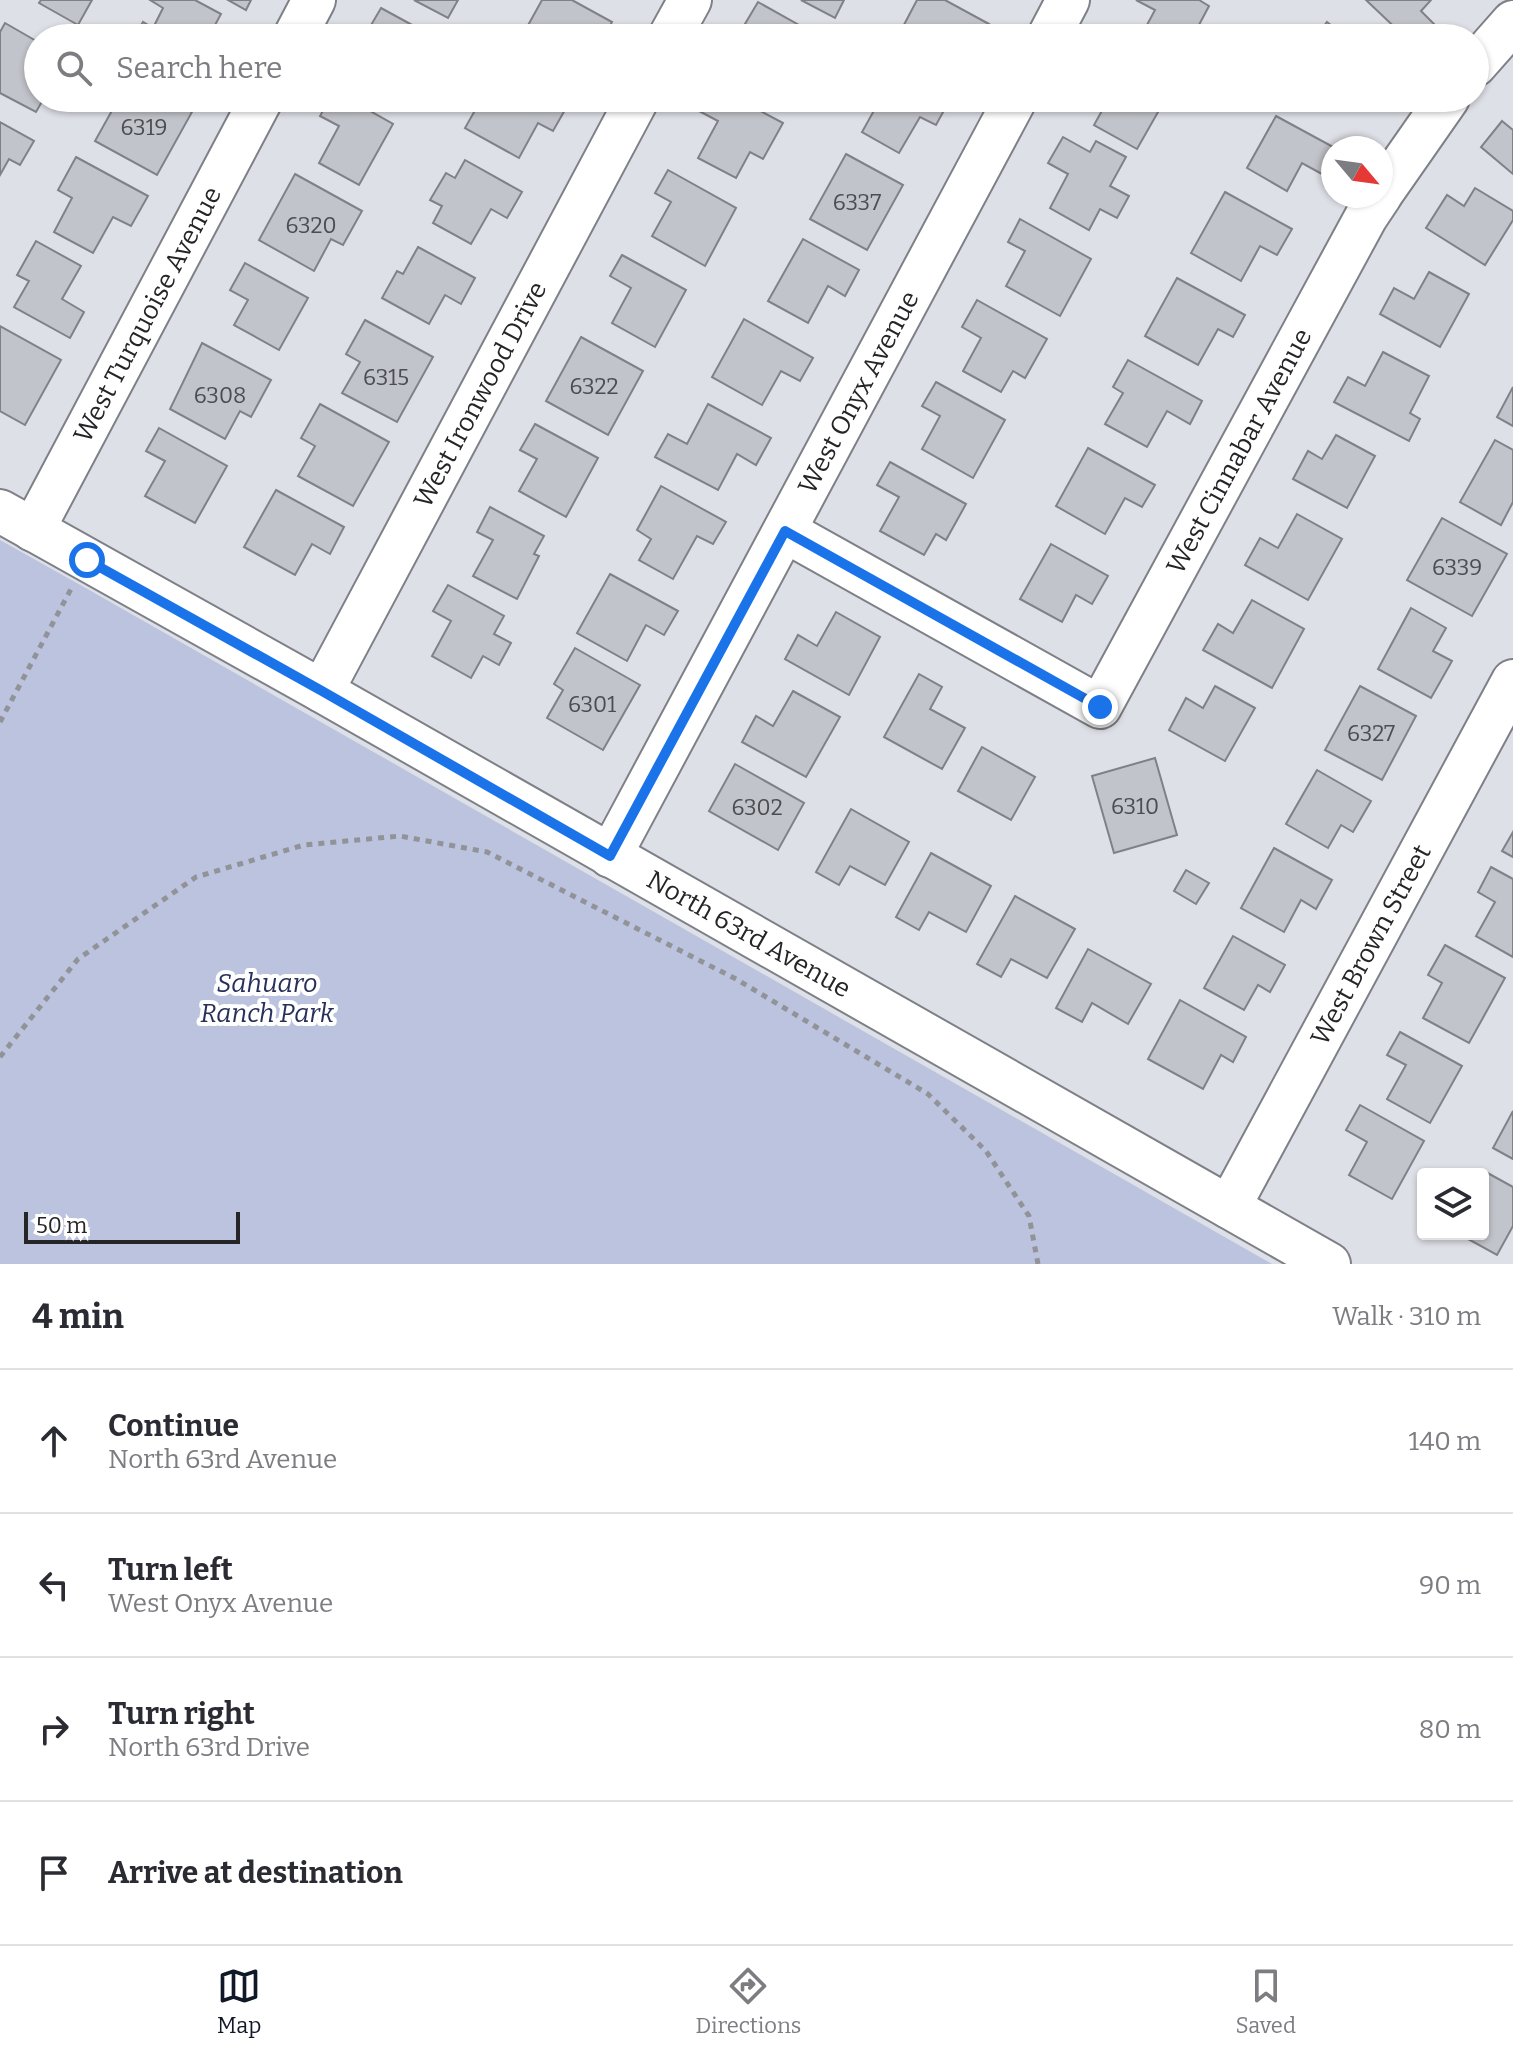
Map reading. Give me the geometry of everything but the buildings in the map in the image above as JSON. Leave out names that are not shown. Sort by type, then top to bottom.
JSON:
[{"type":"street","points":[[301,24],[314,0]]},
{"type":"street","points":[[677,24],[690,0]]},
{"type":"street","points":[[1055,24],[1068,0]]},
{"type":"street","points":[[1489,49],[1513,22]]},
{"type":"street","name":"West Turquoise Avenue","points":[[16,520],[254,112]]},
{"type":"street","name":"West Ironwood Drive","points":[[322,691],[631,112]]},
{"type":"street","name":"West Onyx Avenue","points":[[610,856],[1009,112]]},
{"type":"street","name":"West Cinnabar Avenue","points":[[1393,176],[1438,112]]},
{"type":"street","name":"West Cinnabar Avenue","points":[[785,531],[1100,707],[1372,208]]},
{"type":"street","name":"North 63rd Avenue","points":[[16,520],[1329,1264]]},
{"type":"street","name":"West Brown Street","points":[[1229,1207],[1513,681]]},
{"type":"path","points":[[0,722],[87,560]]},
{"type":"path","points":[[0,1057],[78,959],[196,877],[304,845],[400,836],[487,852],[736,979],[928,1094],[986,1151],[1029,1216],[1038,1264]]},
{"type":"green space","name":"Sahuaro Ranch Park","points":[[0,540],[91,591],[1272,1264],[0,1264]]},
{"type":"route","points":[[87,560],[610,856],[785,531],[1100,707]]}]
